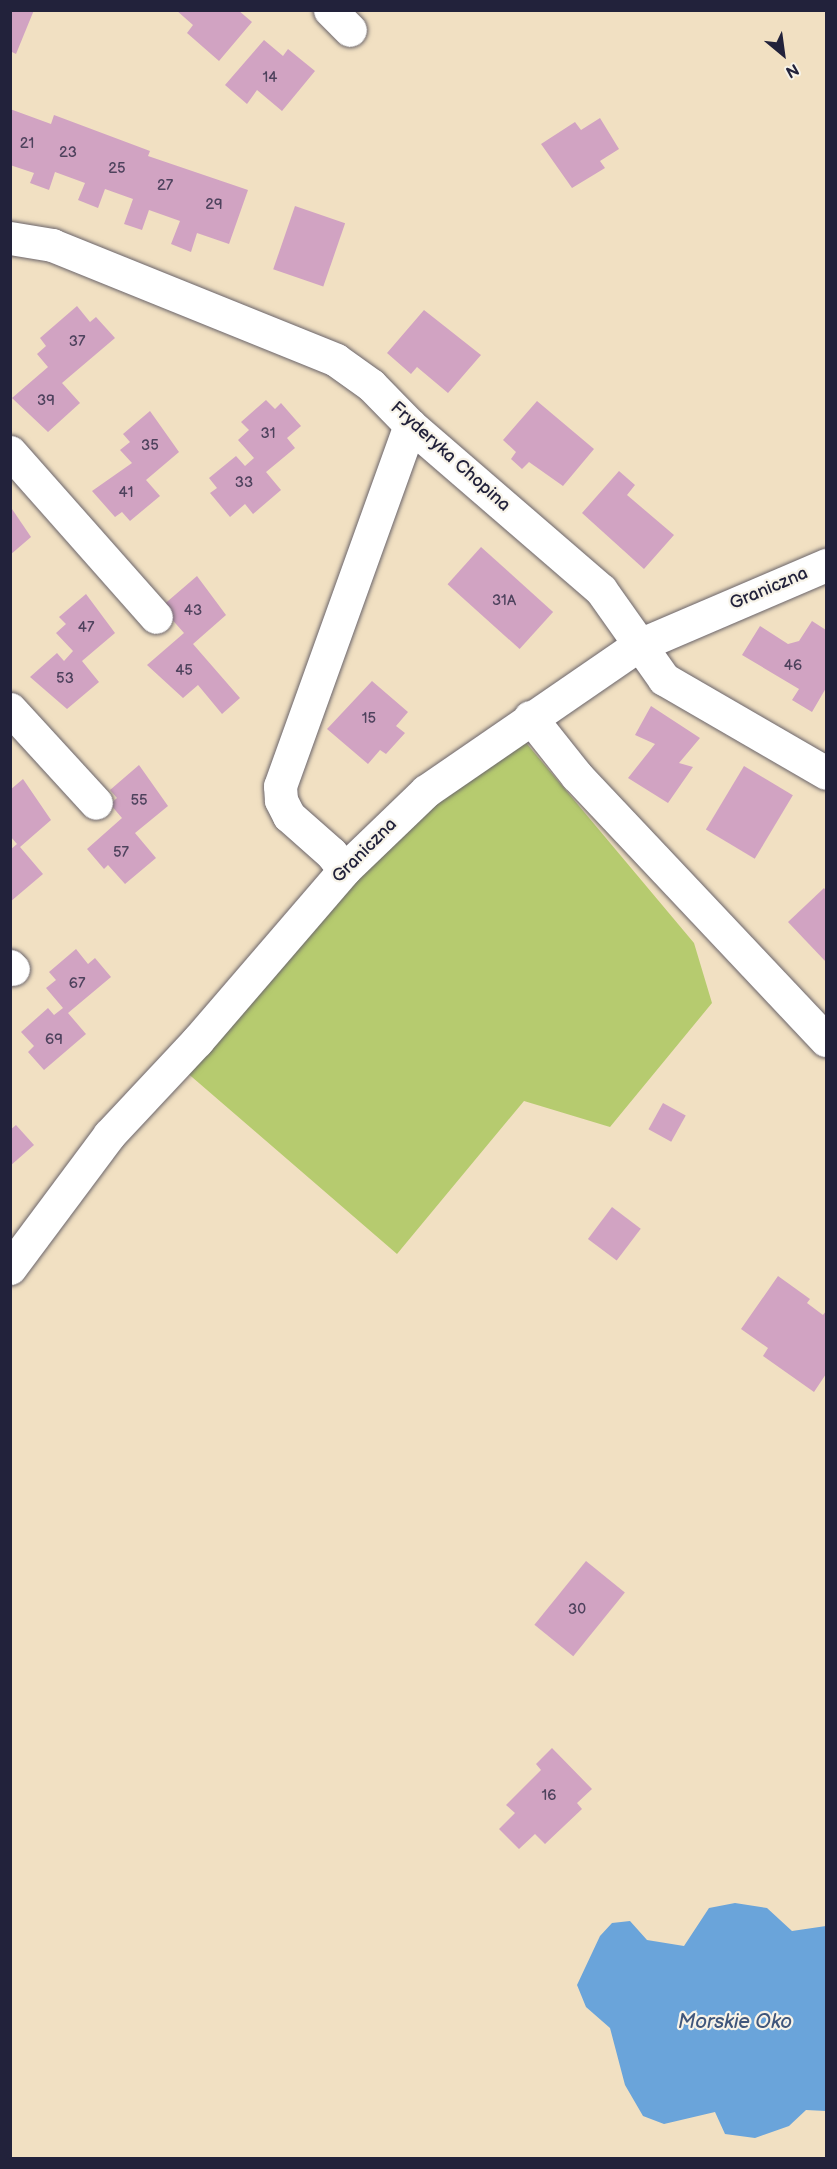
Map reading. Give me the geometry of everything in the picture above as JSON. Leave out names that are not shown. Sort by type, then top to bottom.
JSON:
[{"type":"street","name":"Fryderyka Chopina","points":[[10,238],[52,244],[336,360],[371,385],[410,425],[601,590],[638,646],[664,679],[826,773]]},
{"type":"street","points":[[344,870],[331,853],[289,816],[281,800],[280,786],[410,425]]},
{"type":"street","points":[[10,452],[156,618]]},
{"type":"street","name":"Graniczna","points":[[10,1268],[109,1135],[197,1041],[344,870],[426,790],[530,717],[638,646],[826,565]]},
{"type":"street","points":[[10,709],[96,803]]},
{"type":"street","points":[[530,717],[577,776],[826,1040]]},
{"type":"green space","points":[[517,732],[694,943],[712,1003],[610,1127],[524,1101],[397,1254],[185,1071],[355,870]]},
{"type":"water","name":"Morskie Oko","points":[[735,1903],[767,1908],[792,1931],[826,1926],[826,2111],[806,2110],[789,2126],[755,2138],[725,2134],[715,2112],[664,2124],[643,2116],[625,2085],[610,2028],[586,2007],[577,1985],[600,1936],[612,1923],[630,1921],[647,1940],[684,1946],[709,1908]]},
{"type":"building","points":[[10,10],[34,10],[16,54],[10,51]]},
{"type":"building","points":[[176,10],[238,10],[252,22],[219,61],[187,33],[193,25]]},
{"type":"building","points":[[264,40],[283,56],[288,49],[315,71],[282,111],[257,90],[247,104],[225,85]]},
{"type":"building","points":[[10,109],[51,124],[54,115],[150,151],[148,156],[248,190],[229,244],[197,233],[191,252],[171,244],[180,221],[149,210],[142,230],[124,224],[133,199],[105,189],[98,208],[78,200],[85,183],[55,172],[49,190],[30,183],[34,173],[10,165]]},
{"type":"building","points":[[600,118],[619,149],[600,161],[605,168],[572,188],[541,144],[575,122],[581,130]]},
{"type":"building","points":[[295,206],[345,223],[323,287],[273,269]]},
{"type":"building","points":[[77,306],[90,322],[96,317],[115,338],[62,383],[80,403],[48,432],[12,398],[48,367],[37,354],[46,346],[40,338]]},
{"type":"building","points":[[424,310],[481,355],[448,393],[417,367],[411,374],[387,353]]},
{"type":"building","points":[[266,400],[275,409],[281,403],[301,426],[287,438],[295,448],[266,472],[281,490],[253,514],[245,504],[230,517],[210,493],[217,488],[209,478],[236,456],[245,466],[254,458],[238,440],[249,430],[241,422]]},
{"type":"building","points":[[537,401],[594,449],[563,486],[529,462],[522,469],[511,459],[516,452],[503,440]]},
{"type":"building","points":[[150,411],[179,452],[146,480],[160,496],[130,521],[122,512],[115,517],[92,491],[132,463],[120,450],[130,442],[123,434]]},
{"type":"building","points":[[619,471],[635,485],[627,495],[674,535],[644,569],[582,513]]},
{"type":"building","points":[[10,506],[31,537],[10,555]]},
{"type":"building","points":[[481,547],[553,612],[520,649],[448,584]]},
{"type":"building","points":[[197,576],[226,615],[193,644],[240,698],[222,714],[198,685],[183,698],[147,665],[184,633],[161,607]]},
{"type":"building","points":[[86,594],[115,633],[82,661],[99,682],[67,709],[30,677],[57,653],[64,661],[73,651],[56,633],[66,624],[59,617]]},
{"type":"building","points":[[812,621],[826,630],[826,688],[812,712],[792,700],[799,689],[742,655],[760,626],[788,644],[799,641]]},
{"type":"building","points":[[372,681],[408,712],[396,726],[405,733],[386,754],[380,750],[368,764],[327,729]]},
{"type":"building","points":[[651,706],[700,738],[679,763],[693,767],[668,803],[628,778],[655,744],[635,735]]},
{"type":"building","points":[[139,765],[168,806],[135,833],[156,858],[125,884],[108,865],[104,869],[87,849],[122,818],[110,804],[117,798],[110,790]]},
{"type":"building","points":[[744,766],[793,795],[755,859],[706,829]]},
{"type":"building","points":[[23,779],[51,820],[20,847],[43,874],[10,902],[10,850],[17,844],[10,836],[10,790]]},
{"type":"building","points":[[824,888],[826,891],[826,962],[788,922]]},
{"type":"building","points":[[76,949],[88,964],[95,958],[111,977],[68,1013],[86,1034],[44,1070],[28,1052],[34,1046],[21,1032],[48,1008],[54,1015],[63,1008],[46,988],[56,980],[49,972]]},
{"type":"building","points":[[663,1103],[686,1116],[671,1142],[648,1129]]},
{"type":"building","points":[[16,1125],[34,1145],[10,1166],[10,1130]]},
{"type":"building","points":[[612,1207],[641,1229],[617,1261],[588,1239]]},
{"type":"building","points":[[778,1276],[810,1299],[807,1303],[823,1315],[826,1311],[826,1374],[814,1392],[763,1356],[768,1348],[741,1329]]},
{"type":"building","points":[[586,1561],[625,1592],[573,1656],[534,1625]]},
{"type":"building","points":[[552,1748],[592,1789],[577,1803],[582,1809],[545,1844],[535,1834],[519,1849],[499,1829],[515,1813],[506,1805],[541,1770],[536,1764]]}]
